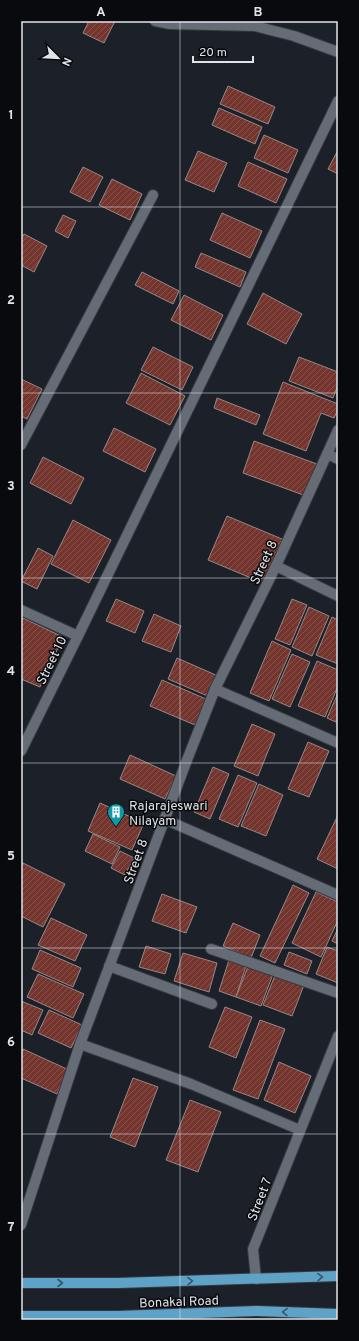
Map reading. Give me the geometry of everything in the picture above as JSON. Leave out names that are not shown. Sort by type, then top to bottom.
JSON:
[{"type":"main road","name":"Bonakal Road","points":[[21,1283],[118,1283],[338,1276]]},
{"type":"main road","name":"Bonakal Road","points":[[21,1316],[118,1316],[257,1312],[333,1316]]},
{"type":"street","points":[[155,21],[170,24],[254,26],[294,36],[338,52]]},
{"type":"street","points":[[78,636],[338,101]]},
{"type":"street","points":[[21,445],[153,195]]},
{"type":"street","name":"Street 8","points":[[21,1224],[80,1044],[164,819],[215,689],[276,566],[338,430]]},
{"type":"street","points":[[327,454],[338,458]]},
{"type":"street","points":[[276,566],[338,596]]},
{"type":"street","name":"Street 10","points":[[21,610],[78,636],[21,751]]},
{"type":"street","points":[[215,689],[338,743]]},
{"type":"street","points":[[164,819],[338,896]]},
{"type":"street","points":[[211,949],[338,993]]},
{"type":"street","points":[[109,966],[212,1004]]},
{"type":"street","name":"Street 7","points":[[256,1279],[253,1249],[338,1036]]},
{"type":"street","points":[[80,1044],[190,1084],[300,1130]]},
{"type":"building","points":[[89,21],[115,21],[104,43],[83,33]]},
{"type":"building","points":[[228,86],[275,107],[268,124],[220,104]]},
{"type":"building","points":[[219,108],[262,127],[255,144],[212,125]]},
{"type":"building","points":[[264,135],[298,150],[288,173],[254,158]]},
{"type":"building","points":[[338,150],[338,174],[328,169]]},
{"type":"building","points":[[198,151],[227,163],[214,192],[185,180]]},
{"type":"building","points":[[248,162],[287,179],[276,203],[238,186]]},
{"type":"building","points":[[83,167],[103,177],[90,202],[70,192]]},
{"type":"building","points":[[112,179],[142,194],[130,220],[99,205]]},
{"type":"building","points":[[222,213],[262,231],[250,258],[210,240]]},
{"type":"building","points":[[63,215],[76,221],[68,238],[55,231]]},
{"type":"building","points":[[24,234],[47,246],[34,272],[21,265],[21,239]]},
{"type":"building","points":[[201,253],[246,272],[240,287],[195,267]]},
{"type":"building","points":[[142,272],[179,291],[173,304],[135,285]]},
{"type":"building","points":[[263,293],[302,314],[286,344],[247,324]]},
{"type":"building","points":[[184,295],[223,315],[211,340],[171,320]]},
{"type":"building","points":[[153,347],[193,367],[182,390],[141,370]]},
{"type":"building","points":[[299,357],[338,372],[338,385],[333,398],[289,381]]},
{"type":"building","points":[[141,373],[185,396],[170,425],[126,403]]},
{"type":"building","points":[[21,379],[42,389],[27,419],[21,416]]},
{"type":"building","points":[[283,382],[338,404],[338,409],[334,418],[321,413],[306,451],[263,434]]},
{"type":"building","points":[[217,398],[260,415],[256,425],[214,408]]},
{"type":"building","points":[[114,428],[156,449],[145,472],[103,451]]},
{"type":"building","points":[[254,441],[317,464],[306,496],[243,473]]},
{"type":"building","points":[[43,457],[84,478],[71,504],[30,483]]},
{"type":"building","points":[[227,516],[282,539],[263,583],[208,560]]},
{"type":"building","points":[[73,520],[111,540],[89,583],[51,564]]},
{"type":"building","points":[[38,548],[53,556],[37,589],[21,581]]},
{"type":"building","points":[[116,599],[144,611],[135,633],[106,621]]},
{"type":"building","points":[[292,599],[307,605],[290,645],[275,639]]},
{"type":"building","points":[[309,607],[329,616],[312,656],[292,647]]},
{"type":"building","points":[[154,614],[181,626],[171,652],[142,641]]},
{"type":"building","points":[[332,617],[338,620],[338,664],[316,655]]},
{"type":"building","points":[[23,618],[63,637],[40,687],[21,679],[21,622]]},
{"type":"building","points":[[272,641],[291,650],[269,701],[250,693]]},
{"type":"building","points":[[292,654],[310,662],[290,707],[272,699]]},
{"type":"building","points":[[177,658],[218,676],[210,697],[168,679]]},
{"type":"building","points":[[317,661],[338,670],[338,686],[325,717],[298,706]]},
{"type":"building","points":[[162,680],[206,699],[195,725],[150,706]]},
{"type":"building","points":[[338,693],[338,723],[327,718]]},
{"type":"building","points":[[252,724],[275,734],[258,776],[234,766]]},
{"type":"building","points":[[308,742],[329,751],[309,797],[288,789]]},
{"type":"building","points":[[130,755],[176,776],[165,799],[120,779]]},
{"type":"building","points":[[213,767],[229,774],[210,819],[194,812]]},
{"type":"building","points":[[238,775],[257,783],[238,827],[219,819]]},
{"type":"building","points":[[259,784],[283,795],[266,836],[241,826]]},
{"type":"building","name":"Rajarajeswari Nilayam","points":[[100,803],[144,823],[132,850],[88,831]]},
{"type":"building","points":[[338,815],[338,869],[317,859]]},
{"type":"building","points":[[93,834],[120,847],[112,864],[85,851]]},
{"type":"building","points":[[120,851],[134,858],[125,875],[111,868]]},
{"type":"building","points":[[21,862],[65,884],[43,927],[21,916]]},
{"type":"building","points":[[293,885],[309,893],[275,963],[260,956]]},
{"type":"building","points":[[316,892],[338,902],[338,920],[321,957],[292,943]]},
{"type":"building","points":[[162,894],[197,907],[186,933],[152,921]]},
{"type":"building","points":[[51,918],[87,935],[75,961],[38,945]]},
{"type":"building","points":[[233,923],[260,935],[251,958],[223,946]]},
{"type":"building","points":[[338,928],[338,944],[332,941]]},
{"type":"building","points":[[146,946],[171,954],[165,974],[139,967]]},
{"type":"building","points":[[327,947],[338,951],[338,983],[316,974]]},
{"type":"building","points":[[40,950],[81,968],[73,987],[32,969]]},
{"type":"building","points":[[289,952],[312,961],[307,974],[284,965]]},
{"type":"building","points":[[183,953],[217,963],[209,992],[174,981]]},
{"type":"building","points":[[229,960],[246,966],[236,997],[219,991]]},
{"type":"building","points":[[249,964],[273,974],[261,1006],[236,997]]},
{"type":"building","points":[[276,973],[304,985],[292,1016],[263,1005]]},
{"type":"building","points":[[38,974],[84,994],[73,1018],[27,997]]},
{"type":"building","points":[[21,1001],[43,1010],[32,1035],[21,1030]]},
{"type":"building","points":[[225,1007],[252,1017],[236,1058],[209,1047]]},
{"type":"building","points":[[49,1010],[82,1025],[71,1048],[38,1033]]},
{"type":"building","points":[[260,1020],[285,1029],[258,1099],[233,1090]]},
{"type":"building","points":[[23,1049],[69,1070],[57,1094],[21,1078],[21,1053]]},
{"type":"building","points":[[279,1062],[311,1076],[295,1113],[264,1100]]},
{"type":"building","points":[[133,1078],[158,1087],[135,1147],[110,1137]]},
{"type":"building","points":[[190,1100],[221,1112],[198,1172],[166,1160]]},
{"type":"place","name":"Rajarajeswari Nilayam","points":[[116,827]]}]
